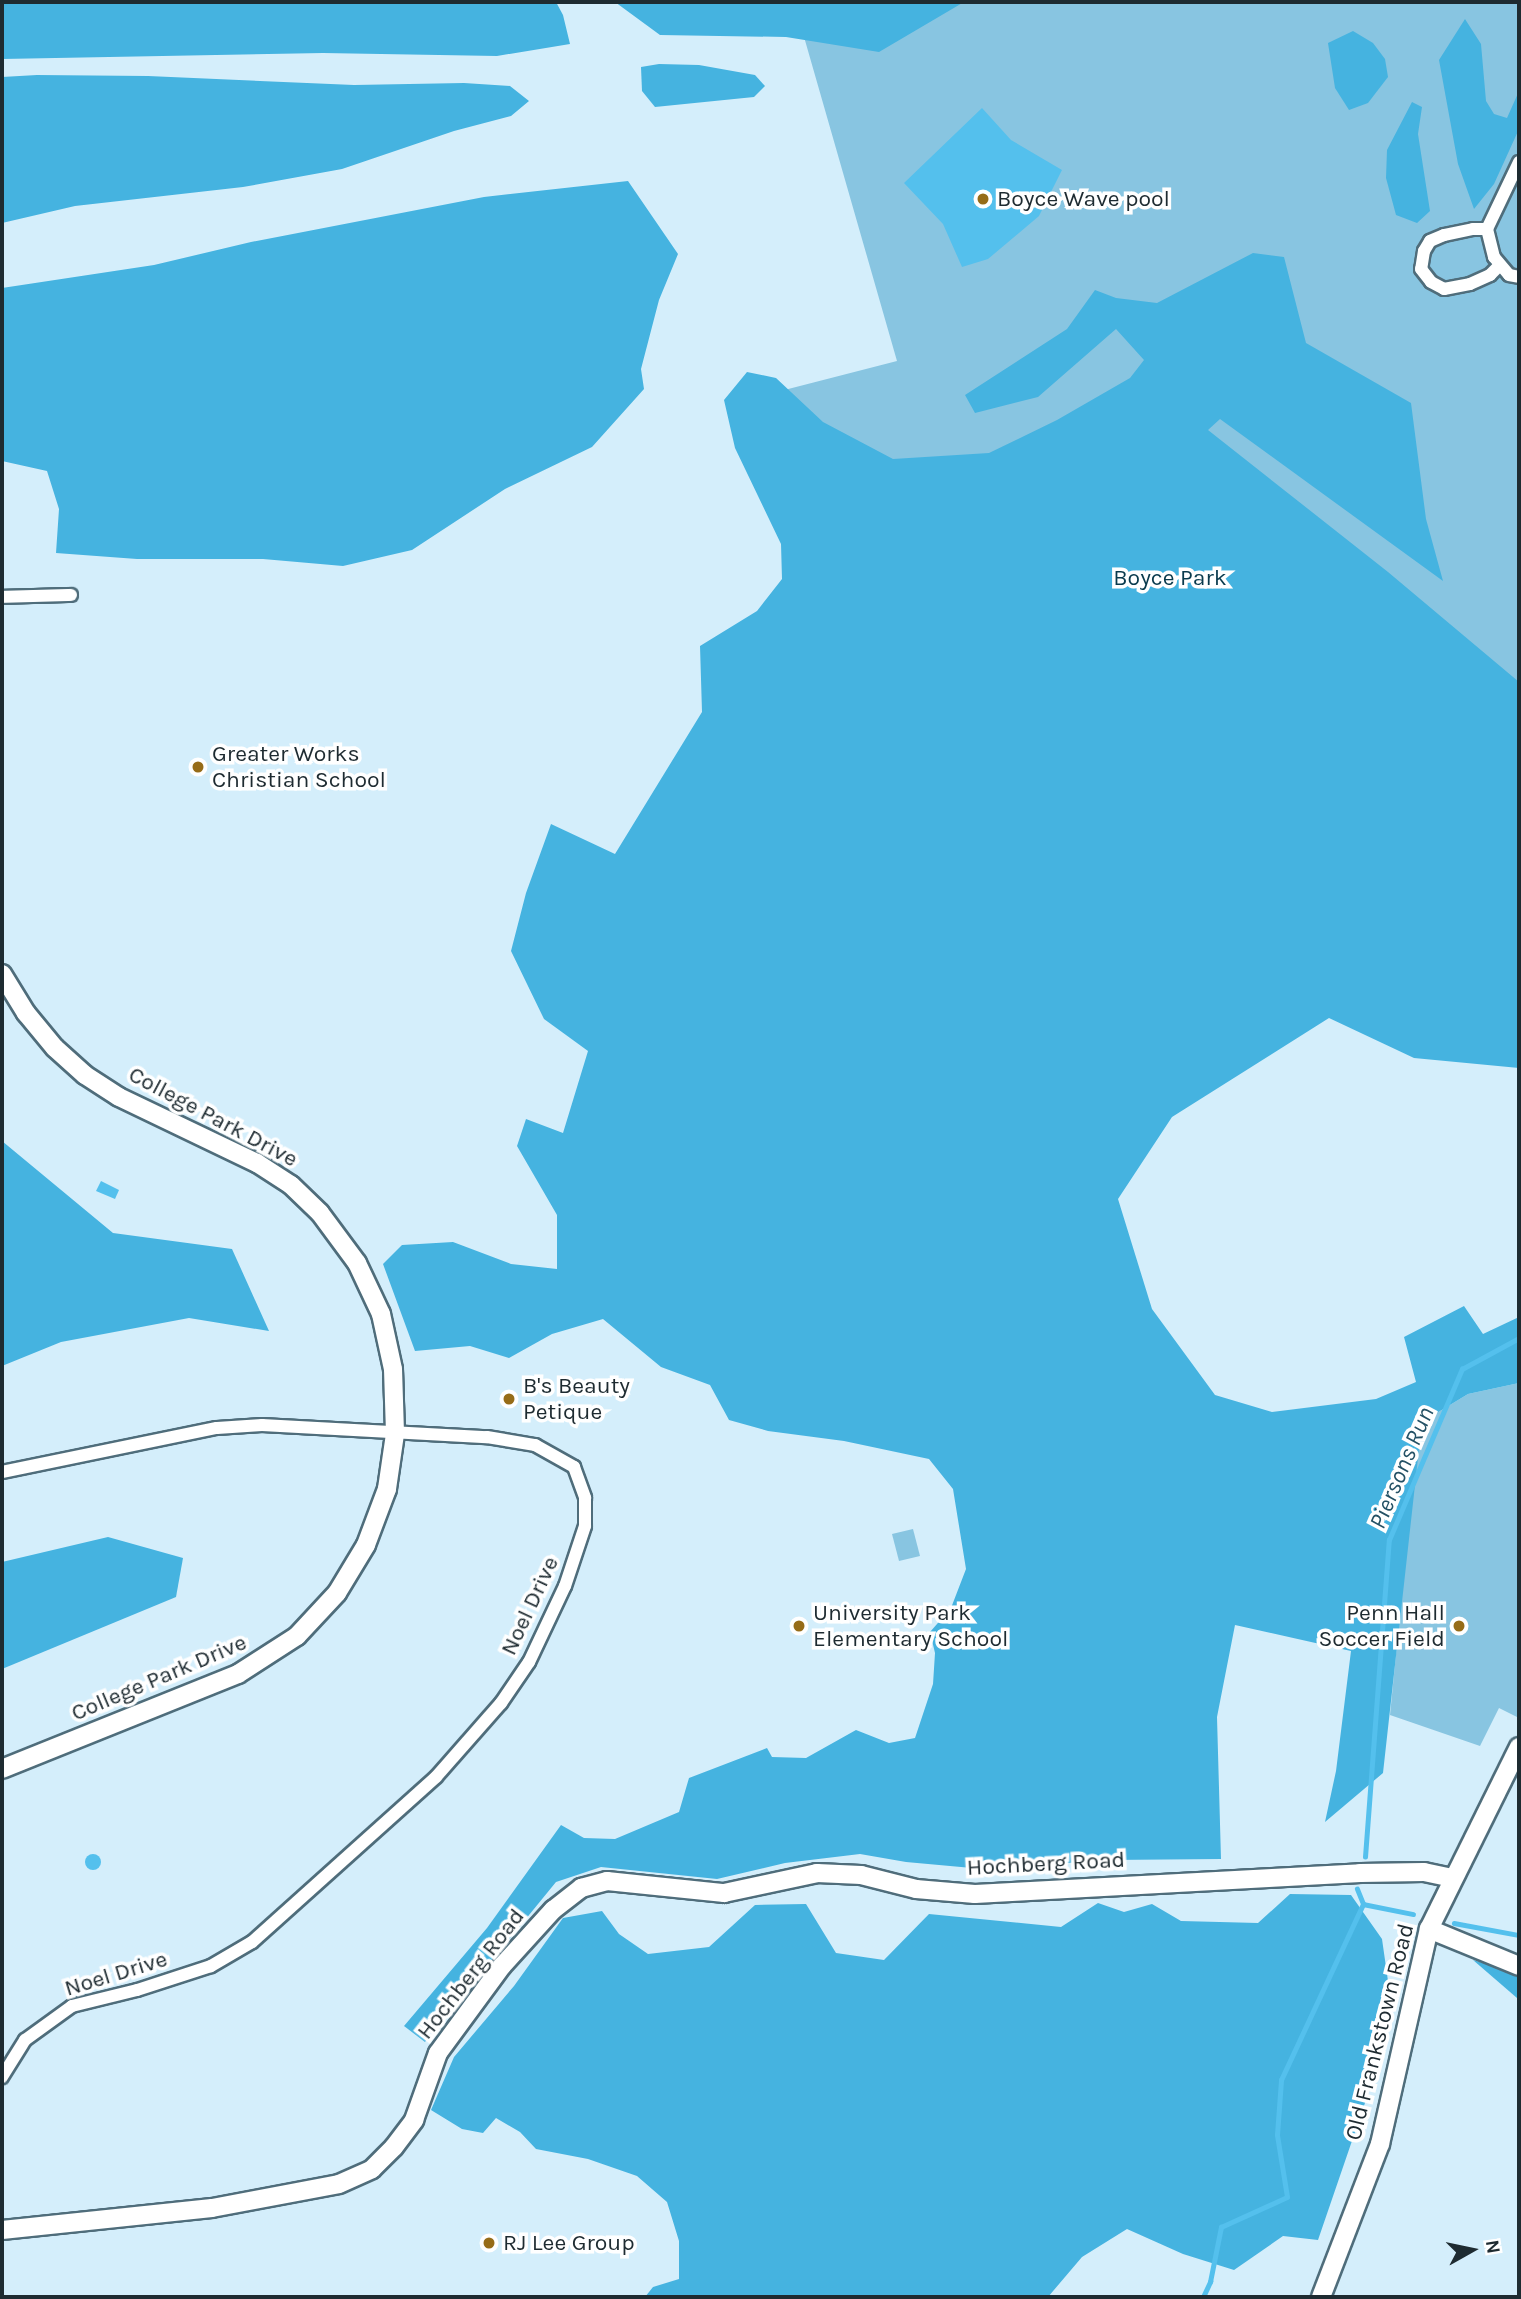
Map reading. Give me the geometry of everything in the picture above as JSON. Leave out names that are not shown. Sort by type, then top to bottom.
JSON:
[{"type":"street","points":[[1519,162],[1488,229],[1494,257],[1509,275],[1519,277]]},
{"type":"street","points":[[1488,229],[1454,233],[1430,242],[1424,251],[1421,269],[1431,282],[1444,289],[1470,284],[1490,275],[1500,265]]},
{"type":"street","points":[[2,597],[71,595]]},
{"type":"street","name":"College Park Drive","points":[[2,974],[26,1013],[55,1048],[85,1075],[119,1097],[257,1163],[291,1185],[320,1213],[357,1263],[381,1314],[393,1369],[395,1434],[387,1489],[366,1545],[337,1593],[297,1636],[238,1674],[2,1769]]},
{"type":"street","name":"Noel Drive","points":[[2,1472],[217,1428],[262,1425],[487,1437],[535,1445],[574,1467],[585,1498],[585,1526],[565,1586],[529,1662],[501,1703],[436,1777],[252,1942],[211,1966],[137,1990],[72,2006],[25,2040],[2,2077]]},
{"type":"street","name":"Old Frankstown Road","points":[[1321,2297],[1380,2144],[1429,1929],[1519,1747]]},
{"type":"street","name":"Hochberg Road","points":[[2,2226],[212,2208],[339,2184],[372,2169],[394,2147],[414,2120],[438,2053],[502,1966],[553,1910],[581,1888],[607,1881],[724,1893],[817,1873],[861,1875],[916,1889],[975,1895],[1360,1873],[1424,1872],[1452,1878]]},
{"type":"street","points":[[1429,1929],[1519,1966]]},
{"type":"green space","points":[[2,2],[556,2],[563,15],[570,44],[497,56],[323,53],[2,59]]},
{"type":"green space","points":[[615,2],[964,2],[879,52],[786,37],[660,35]]},
{"type":"green space","name":"Boyce Park","points":[[794,2],[1519,2],[1519,980],[742,401],[897,361]]},
{"type":"green space","points":[[1465,19],[1481,44],[1486,101],[1494,114],[1507,118],[1519,91],[1519,129],[1494,184],[1474,209],[1458,164],[1439,60]]},
{"type":"green space","points":[[1353,31],[1373,43],[1385,59],[1388,77],[1368,103],[1349,110],[1335,88],[1328,43]]},
{"type":"green space","points":[[659,64],[699,65],[755,75],[765,86],[754,97],[655,107],[642,91],[641,67]]},
{"type":"green space","points":[[148,76],[354,85],[464,83],[510,86],[529,101],[511,116],[454,131],[342,169],[243,187],[75,206],[2,223],[2,77]]},
{"type":"green space","points":[[1412,102],[1422,107],[1418,134],[1430,211],[1417,223],[1396,215],[1386,178],[1387,150]]},
{"type":"green space","points":[[628,181],[678,254],[659,300],[641,369],[644,389],[592,447],[505,489],[412,550],[343,566],[263,559],[137,559],[56,553],[59,509],[47,471],[2,461],[2,288],[154,265],[251,242],[484,197]]},
{"type":"green space","points":[[1253,253],[1284,257],[1306,343],[1411,403],[1426,519],[1443,581],[1220,419],[1208,430],[1388,572],[1519,682],[1519,1068],[1414,1058],[1329,1018],[1172,1117],[1118,1199],[1152,1309],[1215,1395],[1272,1412],[1376,1399],[1416,1382],[1404,1337],[1464,1306],[1483,1334],[1519,1317],[1519,1383],[1468,1394],[1422,1422],[1383,1773],[1325,1822],[1336,1771],[1351,1651],[1235,1625],[1217,1717],[1221,1859],[1109,1860],[983,1869],[906,1862],[860,1854],[785,1863],[717,1879],[601,1867],[556,1882],[425,2042],[404,2026],[487,1928],[561,1825],[584,1838],[615,1839],[679,1812],[689,1778],[767,1748],[772,1757],[806,1758],[856,1730],[889,1743],[915,1738],[933,1684],[935,1653],[930,1632],[951,1608],[966,1569],[953,1489],[929,1459],[844,1441],[768,1431],[729,1420],[710,1385],[661,1367],[603,1319],[552,1334],[509,1358],[470,1346],[415,1351],[383,1264],[402,1245],[453,1242],[511,1264],[557,1269],[557,1215],[517,1146],[526,1119],[563,1133],[588,1051],[544,1019],[511,951],[526,893],[551,824],[615,854],[702,712],[700,646],[757,611],[782,579],[781,544],[735,448],[724,400],[747,372],[776,378],[823,422],[893,459],[989,453],[1057,420],[1130,378],[1144,360],[1116,329],[1038,397],[975,413],[965,395],[1067,329],[1095,290],[1116,298],[1157,303]]},
{"type":"green space","points":[[2,1141],[113,1233],[232,1249],[269,1331],[189,1318],[61,1342],[2,1366]]},
{"type":"green space","name":"Penn Hall Soccer Field","points":[[1519,1383],[1519,1718],[1499,1708],[1480,1746],[1390,1715],[1407,1543],[1422,1422],[1468,1394]]},
{"type":"green space","points":[[913,1529],[920,1556],[899,1561],[892,1534]]},
{"type":"green space","points":[[108,1537],[183,1558],[176,1597],[2,1669],[2,1562]]},
{"type":"green space","points":[[1290,1894],[1351,1895],[1382,1939],[1390,1995],[1366,2100],[1318,2240],[1283,2236],[1234,2270],[1183,2254],[1127,2229],[1082,2257],[1048,2297],[645,2297],[653,2287],[679,2279],[679,2241],[667,2202],[637,2176],[588,2159],[536,2149],[520,2132],[496,2118],[483,2133],[462,2129],[431,2110],[454,2057],[514,1986],[563,1918],[602,1911],[619,1934],[648,1954],[709,1947],[755,1905],[806,1904],[836,1953],[884,1960],[929,1914],[1061,1927],[1098,1903],[1124,1912],[1152,1904],[1181,1921],[1258,1923]]},
{"type":"green space","points":[[1473,1960],[1519,1973],[1519,1999],[1517,1998]]},
{"type":"shaded area","name":"Boyce Wave pool","points":[[982,108],[1011,140],[1062,170],[1039,216],[988,259],[962,267],[943,224],[904,183]]},
{"type":"shaded area","points":[[101,1181],[119,1190],[115,1199],[96,1191]]},
{"type":"shaded area","points":[[93,1854],[99,1856],[99,1868],[93,1870],[87,1868],[85,1862],[87,1856]]},
{"type":"waterway","name":"Piersons Run","points":[[1365,1857],[1389,1540],[1462,1369],[1519,1338]]},
{"type":"waterway","name":"Piersons Run","points":[[1203,2297],[1210,2282],[1221,2227],[1287,2197],[1277,2135],[1281,2080],[1363,1904],[1357,1889]]},
{"type":"waterway","points":[[1363,1904],[1413,1914]]},
{"type":"waterway","points":[[1454,1923],[1519,1935]]},
{"type":"place","name":"Boyce Wave pool","points":[[983,199]]},
{"type":"place","name":"Greater Works Christian School","points":[[198,767]]},
{"type":"place","name":"B's Beauty Petique","points":[[509,1399]]},
{"type":"place","name":"University Park Elementary School","points":[[799,1626]]},
{"type":"place","name":"Penn Hall Soccer Field","points":[[1459,1626]]},
{"type":"place","name":"RJ Lee Group","points":[[489,2243]]}]
